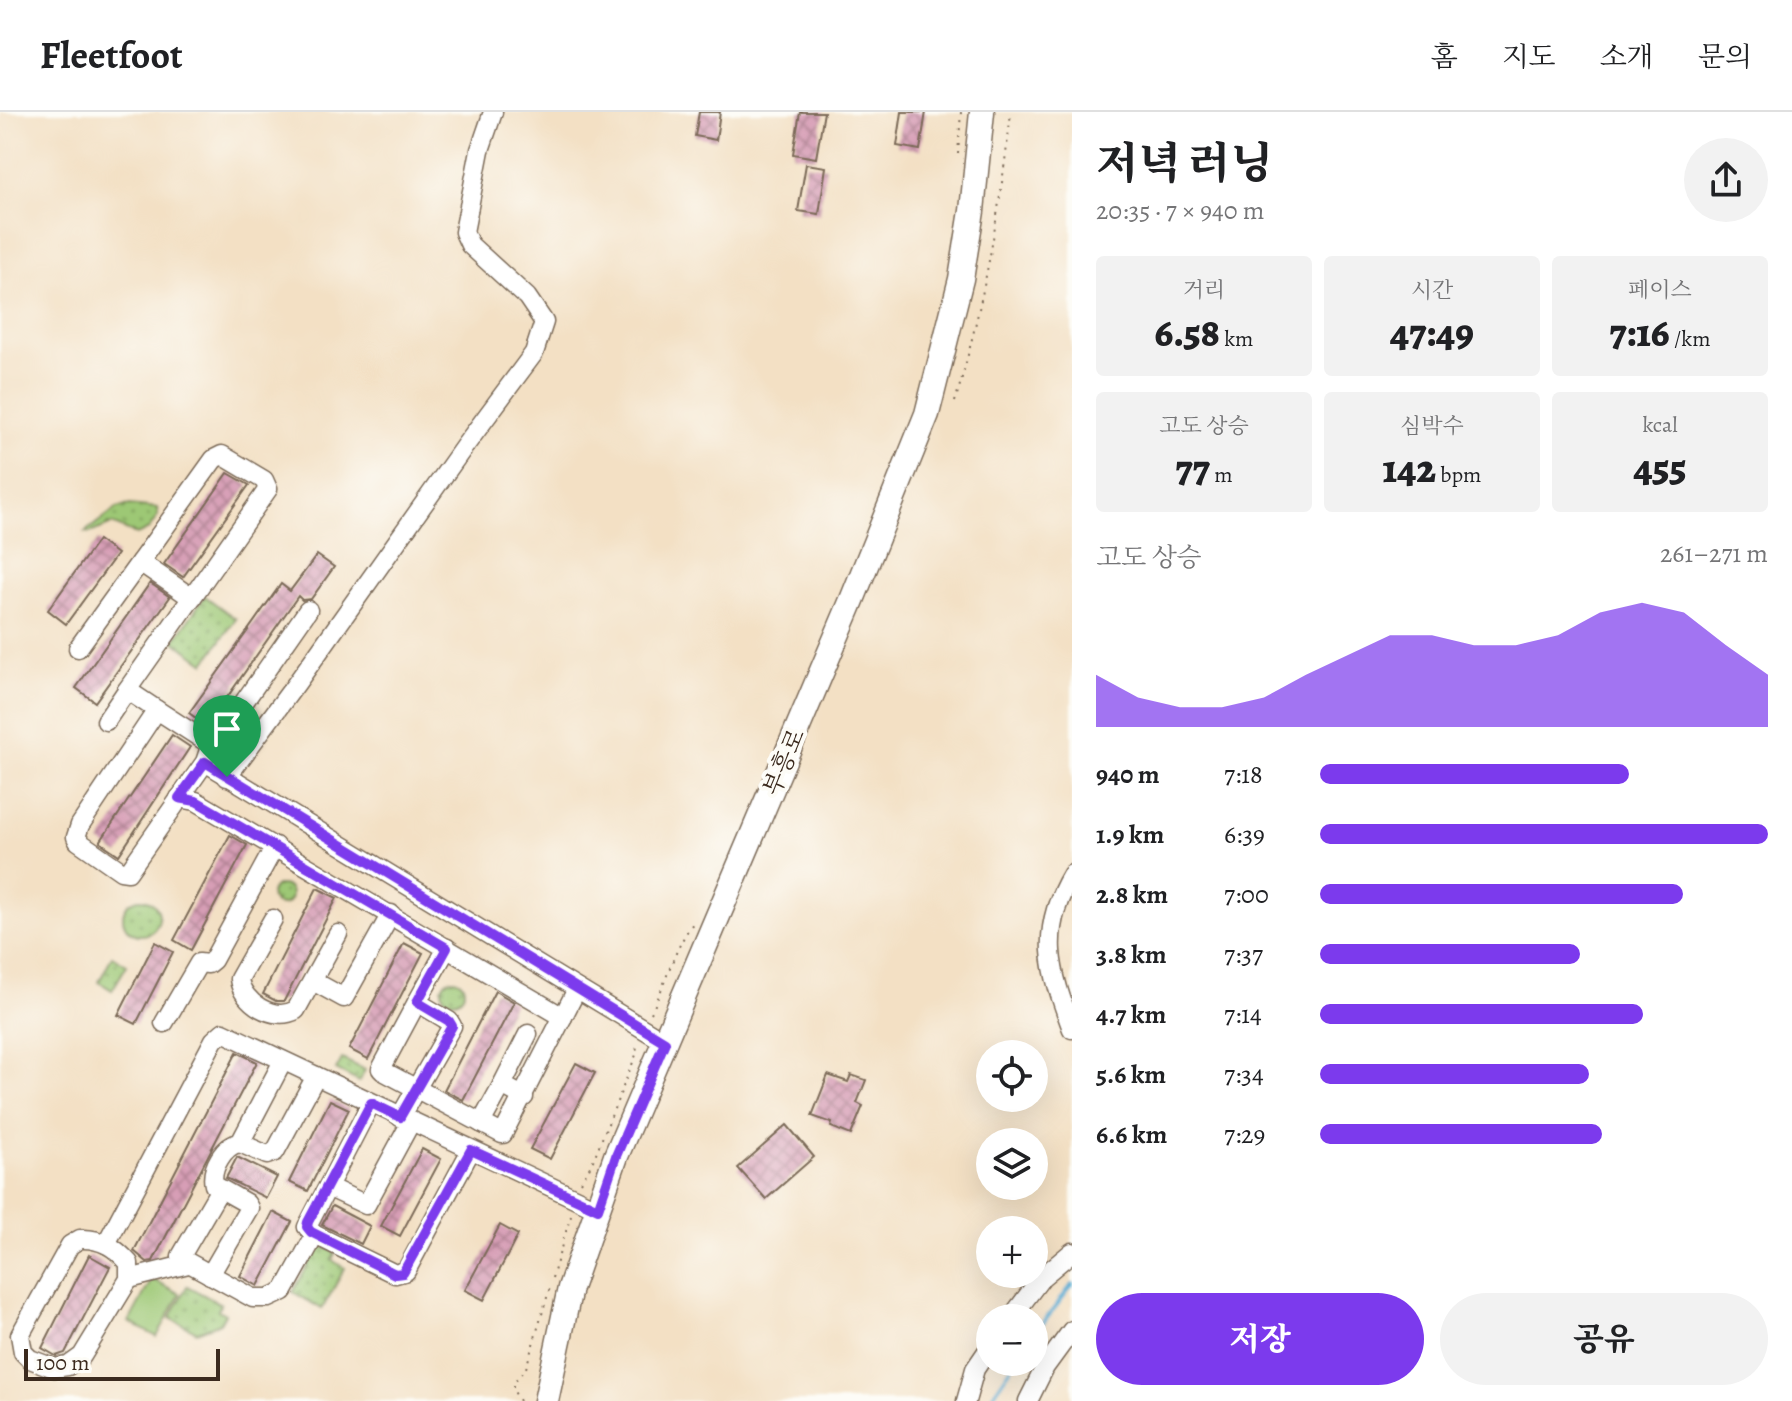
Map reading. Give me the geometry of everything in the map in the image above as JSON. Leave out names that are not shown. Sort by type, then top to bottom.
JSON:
[{"type":"main road","name":"부흥로","points":[[546,1401],[587,1204],[616,1156],[846,615],[927,414],[961,279],[972,211],[982,112]]},
{"type":"street","points":[[227,777],[534,353],[544,322],[536,308],[470,245],[464,232],[480,150],[493,112]]},
{"type":"street","points":[[78,648],[216,456],[226,456],[264,480],[268,485],[267,492],[106,721]]},
{"type":"street","points":[[140,562],[192,598]]},
{"type":"street","points":[[208,743],[219,738],[308,610]]},
{"type":"street","points":[[127,690],[208,743],[210,747],[205,762],[126,873],[81,844],[76,837],[80,825],[157,710]]},
{"type":"street","points":[[205,762],[665,1042]]},
{"type":"street","points":[[179,798],[196,801],[275,846],[563,1017]]},
{"type":"street","points":[[210,964],[275,846]]},
{"type":"street","points":[[1072,874],[1053,913],[1050,933],[1056,987],[1072,1029]]},
{"type":"street","points":[[313,981],[342,997],[347,995],[391,914]]},
{"type":"street","points":[[273,919],[239,979],[240,989],[247,999],[280,1015],[296,1010],[338,934]]},
{"type":"street","points":[[447,948],[380,1067],[505,1133],[577,989]]},
{"type":"street","points":[[164,1023],[199,963],[210,964],[239,979]]},
{"type":"street","points":[[328,1187],[366,1205],[405,1120],[416,1088],[452,1026],[449,1021],[417,1002]]},
{"type":"street","points":[[106,1244],[218,1034],[223,1032],[587,1204]]},
{"type":"street","points":[[481,1123],[528,1034]]},
{"type":"street","points":[[210,1275],[249,1208],[246,1203],[214,1185],[212,1179],[229,1147],[240,1143],[283,1061]]},
{"type":"street","points":[[240,1143],[267,1155],[275,1152],[316,1076]]},
{"type":"street","points":[[502,1085],[524,1097]]},
{"type":"street","points":[[371,1103],[307,1227],[315,1235],[395,1274],[403,1273],[471,1150]]},
{"type":"street","points":[[220,1189],[181,1256],[188,1264],[253,1298],[276,1296],[284,1291],[315,1235]]},
{"type":"street","points":[[80,1239],[106,1244],[129,1263],[129,1279],[88,1347],[68,1366],[54,1368],[30,1359],[23,1352],[20,1335],[70,1245],[80,1239]]},
{"type":"street","points":[[1022,1304],[1042,1277],[1072,1252]]},
{"type":"street","points":[[129,1279],[188,1264]]},
{"type":"street","points":[[1028,1401],[1045,1367],[1072,1330]]},
{"type":"street","points":[[966,1401],[976,1368]]},
{"type":"path","points":[[958,153],[961,112]]},
{"type":"path","points":[[955,402],[993,246],[1011,112]]},
{"type":"path","points":[[520,1401],[513,1383],[526,1368],[587,1204],[584,1175],[592,1163],[686,932],[695,920]]},
{"type":"green space","points":[[129,505],[157,508],[158,516],[149,529],[137,535],[112,524],[85,532],[117,508]]},
{"type":"green space","points":[[205,596],[236,619],[205,663],[174,641]]},
{"type":"green space","points":[[281,885],[288,888],[291,895],[288,902],[281,905],[274,902],[271,895],[274,888]]},
{"type":"green space","points":[[141,899],[154,904],[159,917],[154,930],[141,935],[128,930],[123,917],[128,904]]},
{"type":"green space","points":[[112,956],[127,965],[112,990],[99,982]]},
{"type":"green space","points":[[453,979],[461,982],[464,990],[461,998],[453,1001],[445,998],[442,990],[445,982]]},
{"type":"green space","points":[[342,1059],[365,1070],[359,1082],[336,1070]]},
{"type":"green space","points":[[320,1244],[335,1253],[332,1260],[345,1268],[322,1309],[293,1292]]},
{"type":"green space","points":[[152,1279],[180,1294],[157,1337],[129,1322]]},
{"type":"green space","points":[[187,1286],[221,1304],[218,1310],[225,1314],[220,1323],[197,1332],[170,1318]]},
{"type":"building","points":[[699,112],[720,112],[716,140],[695,136]]},
{"type":"building","points":[[800,112],[824,112],[816,158],[793,154]]},
{"type":"building","points":[[902,112],[926,112],[920,150],[897,146]]},
{"type":"building","points":[[806,164],[826,167],[819,214],[798,211]]},
{"type":"building","points":[[228,473],[249,485],[183,577],[164,564]]},
{"type":"building","points":[[98,540],[117,554],[66,624],[48,610]]},
{"type":"building","points":[[317,555],[334,567],[311,599],[302,600],[298,596],[207,726],[189,713],[281,584],[290,591]]},
{"type":"building","points":[[150,583],[170,597],[95,702],[76,688]]},
{"type":"building","points":[[172,735],[190,747],[119,855],[100,842]]},
{"type":"building","points":[[230,835],[247,845],[191,950],[174,940]]},
{"type":"building","points":[[317,888],[337,898],[284,1001],[276,1001],[263,994]]},
{"type":"building","points":[[155,942],[173,952],[136,1024],[118,1015]]},
{"type":"building","points":[[404,943],[423,953],[368,1059],[349,1049]]},
{"type":"building","points":[[495,991],[514,1002],[463,1100],[444,1090]]},
{"type":"building","points":[[237,1052],[257,1062],[153,1261],[147,1262],[134,1251]]},
{"type":"building","points":[[576,1063],[595,1073],[550,1159],[530,1149]]},
{"type":"building","points":[[828,1075],[848,1082],[851,1075],[866,1080],[857,1103],[863,1106],[851,1135],[831,1127],[832,1123],[812,1116]]},
{"type":"building","points":[[330,1100],[349,1109],[308,1191],[289,1182]]},
{"type":"building","points":[[787,1125],[814,1157],[766,1199],[738,1168]]},
{"type":"building","points":[[422,1149],[441,1159],[400,1236],[381,1226]]},
{"type":"building","points":[[237,1157],[277,1177],[266,1198],[226,1178]]},
{"type":"building","points":[[332,1206],[370,1226],[361,1244],[322,1225]]},
{"type":"building","points":[[273,1212],[292,1222],[258,1286],[240,1276]]},
{"type":"building","points":[[500,1225],[518,1235],[484,1300],[465,1290]]},
{"type":"building","points":[[89,1255],[110,1267],[65,1353],[56,1356],[42,1348]]},
{"type":"waterway","points":[[1048,1317],[1072,1285]]},
{"type":"waterway","points":[[989,1401],[1006,1376]]},
{"type":"route","points":[[205,762],[227,777],[665,1042],[616,1156],[598,1209],[471,1150],[403,1273],[395,1274],[315,1235],[307,1227],[371,1103],[400,1117],[452,1026],[449,1021],[417,1002],[447,948],[196,801],[179,798],[205,762]]}]
